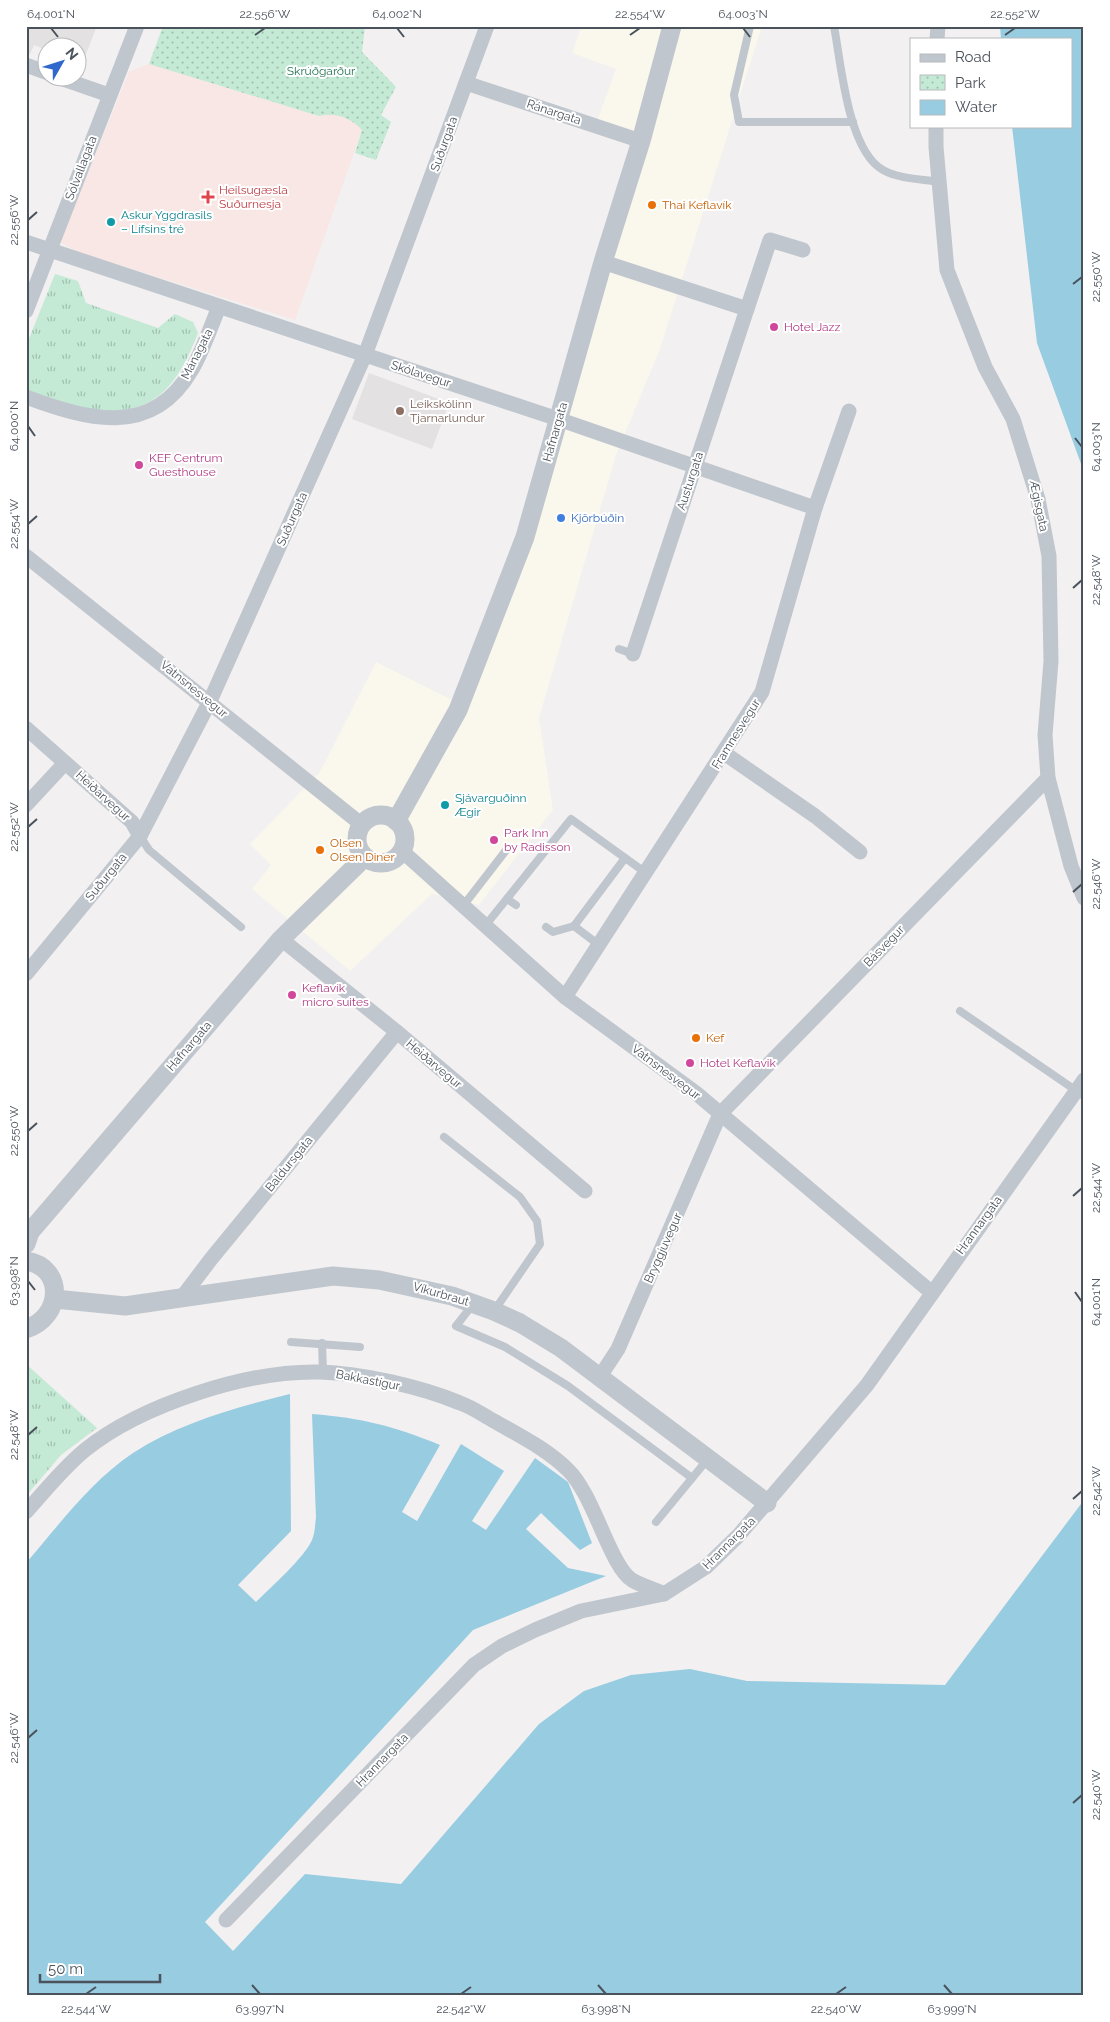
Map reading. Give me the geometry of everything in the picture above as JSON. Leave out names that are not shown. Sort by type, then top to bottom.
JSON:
[{"type":"street","name":"Sólvallagata","points":[[26,311],[137,26]]},
{"type":"street","name":"Suðurgata","points":[[26,974],[140,836],[210,701],[365,355],[487,26]]},
{"type":"street","name":"Hafnargata","points":[[396,821],[458,710],[525,537],[603,262],[641,141],[672,26]]},
{"type":"street","points":[[26,65],[38,69]]},
{"type":"street","name":"Ránargata","points":[[466,83],[641,141]]},
{"type":"street","points":[[88,88],[109,95]]},
{"type":"street","name":"Ægisgata","points":[[936,128],[947,270],[985,367],[1013,418],[1029,464],[1049,556],[1051,661],[1045,735],[1048,778],[1071,866],[1084,898]]},
{"type":"street","name":"Austurgata","points":[[626,651],[694,466],[770,240],[803,250]]},
{"type":"street","name":"Skólavegur","points":[[26,242],[815,508]]},
{"type":"street","points":[[603,262],[747,309]]},
{"type":"street","name":"Mánagata","points":[[26,398],[86,417],[101,419],[142,412],[165,400],[184,382],[200,352],[219,307]]},
{"type":"street","name":"Framnesvegur","points":[[565,997],[762,692],[815,508],[849,410]]},
{"type":"street","name":"Vatnsnesvegur","points":[[26,556],[210,701],[361,824]]},
{"type":"street","name":"Heiðarvegur","points":[[26,728],[132,822],[140,836]]},
{"type":"street","points":[[724,753],[815,816],[860,852]]},
{"type":"street","points":[[26,805],[66,763]]},
{"type":"street","name":"Básvegur","points":[[720,1114],[1048,778]]},
{"type":"street","points":[[382,815],[396,821],[405,835],[402,851],[388,863],[375,863],[364,858],[356,842],[361,824],[367,819],[382,815]]},
{"type":"street","name":"Vatnsnesvegur","points":[[402,851],[565,997],[696,1093],[931,1292]]},
{"type":"street","name":"Hafnargata","points":[[28,1236],[281,939],[364,858]]},
{"type":"street","name":"Heiðarvegur","points":[[281,939],[397,1032],[585,1191]]},
{"type":"street","name":"Baldursgata","points":[[183,1296],[211,1259],[397,1032]]},
{"type":"street","name":"Hrannargata","points":[[226,1920],[474,1665],[502,1646],[581,1611],[664,1594],[706,1567],[738,1536],[867,1385],[931,1292],[1081,1089]]},
{"type":"street","name":"Bryggjuvegur","points":[[599,1378],[618,1349],[720,1114]]},
{"type":"street","points":[[26,1261],[39,1266],[46,1272],[54,1290],[55,1299],[45,1319],[26,1329]]},
{"type":"street","name":"Víkurbraut","points":[[55,1299],[125,1306],[183,1296],[333,1276],[379,1280],[416,1286],[474,1303],[494,1311],[520,1323],[561,1348],[767,1503]]},
{"type":"street","name":"Bakkastígur","points":[[26,1512],[62,1471],[84,1451],[109,1433],[186,1397],[267,1376],[323,1372],[372,1378],[461,1403],[550,1455],[569,1471],[580,1484],[620,1565],[631,1579],[664,1594]]},
{"type":"lane","points":[[750,26],[734,95],[739,122],[853,122]]},
{"type":"lane","points":[[834,26],[853,122],[864,153],[871,162],[894,176],[939,182]]},
{"type":"lane","points":[[485,926],[571,820],[646,873]]},
{"type":"lane","name":"Heiðarvegur","points":[[140,836],[149,850],[241,927]]},
{"type":"lane","points":[[463,906],[507,849]]},
{"type":"lane","points":[[546,927],[553,932],[574,926],[625,858]]},
{"type":"lane","points":[[507,899],[516,905]]},
{"type":"lane","points":[[574,926],[599,945]]},
{"type":"lane","points":[[960,1011],[1081,1089]]},
{"type":"lane","points":[[444,1137],[520,1197],[537,1221],[540,1244],[494,1311]]},
{"type":"lane","points":[[474,1303],[456,1326],[505,1347],[568,1386],[692,1478]]},
{"type":"lane","points":[[291,1342],[322,1342],[360,1347]]},
{"type":"lane","points":[[322,1342],[323,1372]]},
{"type":"lane","points":[[656,1522],[708,1458]]},
{"type":"shaded area","points":[[26,26],[97,26],[88,49],[88,38],[38,38],[38,47],[34,45],[30,54],[26,53]]},
{"type":"shaded area","points":[[582,26],[762,26],[660,349],[616,455],[539,718],[553,810],[479,905],[432,894],[350,971],[252,889],[271,865],[250,844],[320,772],[376,662],[454,701],[515,545],[634,146],[593,132],[616,69],[572,53]]},
{"type":"shaded area","name":"Heilsugæsla Suðurnesja","points":[[149,64],[319,116],[331,113],[354,121],[362,130],[295,320],[78,252],[60,242],[129,72]]},
{"type":"shaded area","name":"Leikskólinn Tjarnarlundur","points":[[369,373],[449,403],[432,449],[352,419]]},
{"type":"green space","name":"Skrúðgarður","points":[[163,26],[365,26],[362,52],[396,87],[381,115],[391,122],[376,160],[355,153],[362,130],[348,119],[331,115],[319,116],[149,64]]},
{"type":"green space","points":[[55,274],[78,281],[86,303],[158,328],[175,314],[193,322],[198,333],[189,354],[180,371],[158,397],[143,405],[127,410],[84,410],[26,390],[26,346]]},
{"type":"green space","points":[[26,1364],[97,1428],[61,1455],[26,1496]]},
{"type":"water","points":[[1000,26],[1084,26],[1084,472],[1037,343],[1012,128],[1072,128],[1072,38],[1001,38]]},
{"type":"water","points":[[290,1394],[291,1531],[238,1585],[256,1602],[295,1563],[308,1547],[313,1537],[316,1517],[312,1414],[378,1424],[440,1445],[402,1512],[417,1521],[461,1444],[504,1471],[472,1521],[486,1530],[535,1458],[568,1482],[592,1543],[580,1550],[541,1513],[526,1529],[568,1568],[606,1576],[473,1630],[205,1922],[233,1951],[305,1874],[401,1884],[539,1724],[584,1691],[631,1675],[690,1669],[747,1681],[945,1685],[1084,1500],[1084,1996],[26,1996],[26,1563],[89,1490],[133,1453],[169,1433],[209,1417]]},
{"type":"place","name":"Heilsugæsla Suðurnesja","points":[[208,197]]},
{"type":"place","name":"Thai Keflavík","points":[[652,205]]},
{"type":"place","name":"Askur Yggdrasils – Lífsins tré","points":[[111,222]]},
{"type":"place","name":"Hotel Jazz","points":[[774,327]]},
{"type":"place","name":"Leikskólinn Tjarnarlundur","points":[[400,411]]},
{"type":"place","name":"KEF Centrum Guesthouse","points":[[139,465]]},
{"type":"place","name":"Kjörbúðin","points":[[561,518]]},
{"type":"place","name":"Sjávarguðinn Ægir","points":[[445,805]]},
{"type":"place","name":"Park Inn by Radisson","points":[[494,840]]},
{"type":"place","name":"Olsen Olsen Diner","points":[[320,850]]},
{"type":"place","name":"Keflavík micro suites","points":[[292,995]]},
{"type":"place","name":"Kef","points":[[696,1038]]},
{"type":"place","name":"Hotel Keflavik","points":[[690,1063]]}]
